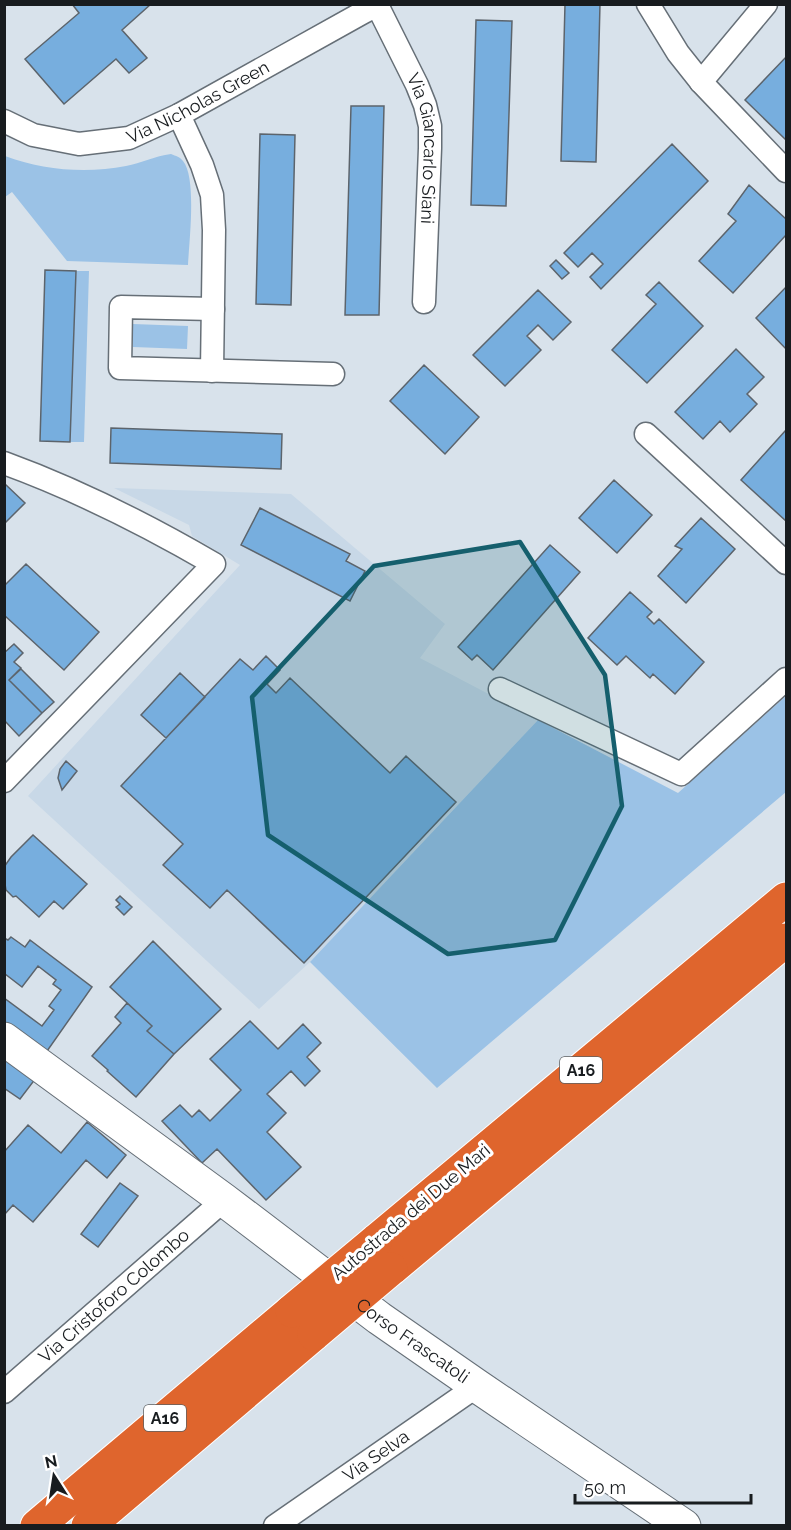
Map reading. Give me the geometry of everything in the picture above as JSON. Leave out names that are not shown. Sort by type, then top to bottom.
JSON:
[{"type":"highway","name":"Autostrada dei Due Mari","points":[[37,1526],[303,1323],[384,1255],[786,899]]},
{"type":"highway","name":"Autostrada dei Due Mari","points":[[384,1255],[786,939]]},
{"type":"highway","name":"Autostrada dei Due Mari","points":[[88,1526],[303,1323]]},
{"type":"street","points":[[648,4],[678,53],[701,82],[786,171]]},
{"type":"street","points":[[701,82],[766,4]]},
{"type":"street","name":"Via Nicholas Green","points":[[4,121],[33,135],[79,144],[129,138],[179,115],[378,5]]},
{"type":"street","name":"Via Giancarlo Siani","points":[[378,5],[417,85],[425,105],[429,126],[424,302]]},
{"type":"street","points":[[179,115],[202,165],[212,195],[214,230],[212,371]]},
{"type":"street","points":[[213,309],[121,307],[120,368],[333,374]]},
{"type":"street","points":[[646,434],[786,562]]},
{"type":"street","points":[[4,463],[100,502],[214,564],[6,775]]},
{"type":"street","points":[[500,689],[681,774],[786,679]]},
{"type":"street","name":"Corso Frascatoli","points":[[4,1039],[224,1200],[379,1318],[684,1526]]},
{"type":"street","name":"Via Cristoforo Colombo","points":[[4,1392],[224,1200]]},
{"type":"street","name":"Via Selva","points":[[274,1526],[477,1386]]},
{"type":"highlighted area","points":[[520,542],[605,675],[622,806],[555,940],[448,954],[268,835],[252,697],[374,566]]},
{"type":"shaded area","points":[[171,154],[183,161],[190,181],[188,265],[67,261],[12,192],[5,197],[5,156],[34,165],[95,170],[126,166]]},
{"type":"shaded area","points":[[76,271],[89,271],[84,442],[70,442]]},
{"type":"shaded area","points":[[133,324],[188,326],[187,349],[133,347]]},
{"type":"shaded area","points":[[114,488],[291,494],[445,624],[420,658],[538,720],[310,962],[259,1009],[28,796],[240,565],[192,536],[189,525]]},
{"type":"shaded area","points":[[786,696],[786,792],[437,1088],[310,962],[538,720],[678,793]]},
{"type":"building","points":[[72,4],[151,4],[122,30],[147,58],[129,73],[116,59],[64,104],[25,59],[79,13]]},
{"type":"building","points":[[565,4],[600,4],[596,162],[561,161]]},
{"type":"building","points":[[476,20],[512,21],[506,206],[471,205]]},
{"type":"building","points":[[786,57],[786,140],[745,100]]},
{"type":"building","points":[[351,106],[384,106],[379,315],[345,315]]},
{"type":"building","points":[[260,134],[295,135],[291,305],[256,304]]},
{"type":"building","points":[[672,144],[708,181],[601,289],[590,277],[603,264],[592,253],[578,267],[564,253]]},
{"type":"building","points":[[749,185],[786,219],[786,235],[733,293],[699,261],[736,221],[728,214]]},
{"type":"building","points":[[556,260],[569,273],[562,279],[550,266]]},
{"type":"building","points":[[45,270],[76,271],[70,442],[40,441]]},
{"type":"building","points":[[659,282],[703,326],[647,383],[612,350],[656,304],[646,295]]},
{"type":"building","points":[[786,287],[786,349],[756,318]]},
{"type":"building","points":[[538,290],[571,322],[553,340],[538,325],[527,336],[541,350],[505,386],[473,355]]},
{"type":"building","points":[[736,349],[764,377],[747,394],[757,404],[730,432],[720,421],[703,439],[675,412]]},
{"type":"building","points":[[424,365],[479,417],[445,454],[390,401]]},
{"type":"building","points":[[111,428],[282,434],[281,469],[110,463]]},
{"type":"building","points":[[786,430],[786,521],[741,480]]},
{"type":"building","points":[[614,480],[652,515],[617,553],[579,518]]},
{"type":"building","points":[[4,484],[25,503],[4,524]]},
{"type":"building","points":[[260,508],[350,554],[346,561],[365,571],[350,601],[241,545]]},
{"type":"building","points":[[701,518],[735,549],[686,603],[658,576],[682,549],[675,546]]},
{"type":"building","points":[[550,545],[580,572],[493,670],[477,655],[472,660],[458,647]]},
{"type":"building","points":[[26,564],[99,632],[64,670],[4,615],[4,586]]},
{"type":"building","points":[[630,592],[652,612],[647,617],[654,624],[659,619],[704,662],[675,694],[653,674],[650,678],[626,656],[617,665],[588,638]]},
{"type":"building","points":[[14,644],[23,653],[14,662],[21,668],[9,680],[42,713],[19,736],[4,720],[4,653]]},
{"type":"building","points":[[266,656],[280,670],[267,684],[276,693],[290,678],[390,773],[406,756],[456,802],[304,963],[227,890],[210,908],[163,865],[183,844],[121,786],[240,659],[253,670]]},
{"type":"building","points":[[21,669],[54,702],[42,713],[9,680]]},
{"type":"building","points":[[180,673],[205,697],[166,738],[141,715]]},
{"type":"building","points":[[66,761],[77,771],[62,790],[58,778],[60,769]]},
{"type":"building","points":[[33,835],[87,884],[63,909],[54,901],[39,917],[6,890],[4,878],[4,867]]},
{"type":"building","points":[[120,896],[132,907],[124,915],[116,907],[120,904],[116,900]]},
{"type":"building","points":[[11,937],[25,947],[30,940],[92,987],[45,1054],[4,1025],[4,998],[42,1026],[54,1010],[49,1006],[61,990],[53,984],[56,980],[38,966],[22,987],[4,975],[4,938],[8,940]]},
{"type":"building","points":[[153,941],[221,1009],[174,1054],[147,1031],[152,1026],[110,987]]},
{"type":"building","points":[[127,1003],[152,1026],[147,1031],[174,1054],[136,1097],[92,1056],[121,1023],[115,1017]]},
{"type":"building","points":[[250,1021],[278,1049],[303,1024],[321,1043],[307,1057],[320,1071],[305,1086],[291,1071],[267,1094],[286,1113],[267,1132],[301,1167],[266,1200],[217,1149],[202,1163],[162,1121],[180,1105],[192,1117],[199,1110],[210,1121],[241,1090],[210,1059]]},
{"type":"building","points":[[4,1054],[36,1078],[20,1099],[4,1088]]},
{"type":"building","points":[[87,1122],[126,1155],[107,1178],[86,1160],[33,1222],[13,1205],[4,1215],[4,1152],[28,1125],[61,1153]]},
{"type":"building","points":[[120,1183],[138,1196],[98,1247],[81,1234]]}]
